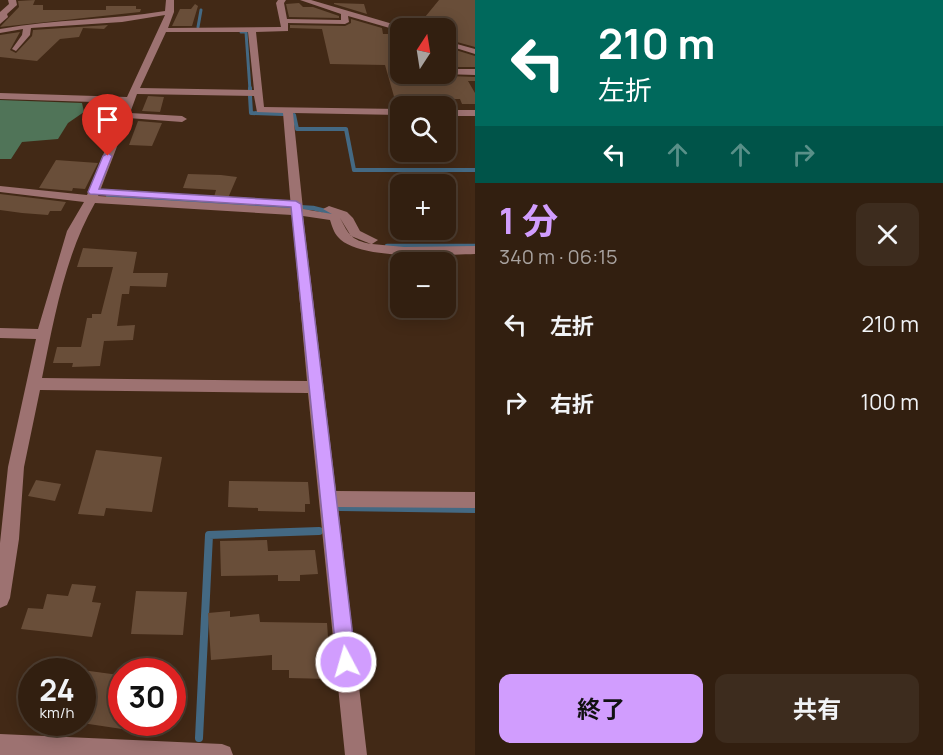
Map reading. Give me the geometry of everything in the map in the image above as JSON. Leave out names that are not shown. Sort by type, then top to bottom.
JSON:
[{"type":"street","points":[[0,22],[4,17],[3,13],[13,5],[12,0]]},
{"type":"street","points":[[0,598],[5,539],[16,467],[44,334],[73,231],[92,195],[124,115],[163,30],[170,12],[170,0]]},
{"type":"street","points":[[163,30],[285,29],[280,3],[282,0]]},
{"type":"street","points":[[304,0],[390,26]]},
{"type":"street","points":[[0,31],[47,23],[122,20],[170,12]]},
{"type":"street","points":[[284,21],[345,22],[344,15],[347,13]]},
{"type":"street","points":[[86,21],[86,32]]},
{"type":"street","points":[[16,49],[26,35],[27,28]]},
{"type":"street","points":[[252,29],[260,110],[390,112]]},
{"type":"street","points":[[456,46],[475,52]]},
{"type":"street","points":[[456,72],[475,72]]},
{"type":"street","points":[[0,96],[257,93]]},
{"type":"street","points":[[288,111],[296,208],[356,755]]},
{"type":"street","points":[[456,113],[475,113]]},
{"type":"street","points":[[124,115],[182,119]]},
{"type":"street","points":[[0,189],[296,208],[318,206],[341,212],[352,222],[355,233],[365,239],[475,241]]},
{"type":"street","points":[[296,208],[334,218],[342,236],[358,246],[379,250],[475,250]]},
{"type":"street","points":[[0,333],[44,334]]},
{"type":"street","points":[[35,384],[315,387]]},
{"type":"street","points":[[329,499],[475,500]]},
{"type":"street","points":[[0,745],[222,755]]},
{"type":"green space","points":[[0,100],[82,103],[84,112],[68,123],[58,139],[22,142],[11,159],[0,159]]},
{"type":"building","points":[[35,0],[33,5],[43,5],[43,10],[106,10],[106,6],[136,6],[136,9],[141,9],[140,12],[0,27],[19,7],[18,1]]},
{"type":"building","points":[[439,0],[475,0],[475,47],[456,42],[456,18],[424,18]]},
{"type":"building","points":[[299,3],[303,7],[313,7],[339,16],[339,18],[289,17],[286,4]]},
{"type":"building","points":[[195,4],[198,6],[192,26],[172,26],[180,9],[191,9]]},
{"type":"building","points":[[334,4],[364,4],[367,14]]},
{"type":"building","points":[[351,19],[382,28],[383,34],[390,34],[390,82],[385,65],[330,64],[322,29],[290,28],[290,25],[345,26],[351,23]]},
{"type":"building","points":[[108,25],[104,29],[83,28],[79,37],[60,39],[37,61],[0,57],[0,35],[20,32],[10,50],[16,53],[32,36],[33,30]]},
{"type":"building","points":[[456,50],[475,56],[475,67],[456,67]]},
{"type":"building","points":[[456,76],[475,77],[475,81],[468,81],[475,93],[475,104],[462,104],[456,96],[394,96],[390,84],[456,84]]},
{"type":"building","points":[[148,96],[164,97],[160,112],[142,111]]},
{"type":"building","points":[[138,121],[162,123],[152,146],[129,145]]},
{"type":"building","points":[[56,160],[98,163],[85,189],[73,188],[72,191],[39,188]]},
{"type":"building","points":[[188,174],[237,177],[228,198],[214,197],[216,190],[183,188]]},
{"type":"building","points":[[0,194],[66,202],[61,211],[50,211],[48,215],[22,213],[0,210]]},
{"type":"building","points":[[83,248],[137,252],[133,273],[168,273],[166,287],[130,286],[129,294],[122,294],[117,326],[135,325],[133,340],[104,341],[100,366],[72,367],[73,363],[53,363],[57,347],[81,347],[87,318],[92,318],[92,314],[101,314],[113,267],[77,267]]},
{"type":"building","points":[[96,450],[162,457],[152,512],[106,508],[104,516],[78,514]]},
{"type":"building","points":[[36,480],[61,484],[55,501],[28,496]]},
{"type":"building","points":[[229,481],[308,482],[310,504],[305,504],[305,512],[258,511],[258,508],[228,507]]},
{"type":"building","points":[[267,540],[268,551],[315,550],[318,574],[300,575],[300,581],[278,581],[278,575],[221,576],[220,541]]},
{"type":"building","points":[[72,584],[96,586],[92,602],[101,603],[92,637],[21,629],[28,608],[43,609],[47,594],[68,596]]},
{"type":"building","points":[[136,591],[187,592],[183,635],[131,634]]},
{"type":"building","points":[[230,611],[230,617],[259,614],[260,622],[327,623],[331,679],[289,678],[289,670],[272,670],[272,655],[211,660],[208,613]]},
{"type":"building","points":[[96,672],[108,674],[108,727],[96,725]]},
{"type":"waterway","points":[[198,27],[201,10]]},
{"type":"waterway","points":[[241,32],[246,32],[250,90]]},
{"type":"waterway","points":[[250,96],[251,113],[283,114]]},
{"type":"waterway","points":[[294,115],[297,129],[346,129],[354,170],[475,170]]},
{"type":"waterway","points":[[108,196],[222,203]]},
{"type":"waterway","points":[[197,201],[313,208],[333,213]]},
{"type":"waterway","points":[[387,246],[475,246]]},
{"type":"waterway","points":[[340,508],[475,510]]},
{"type":"waterway","points":[[199,738],[209,535],[319,531]]},
{"type":"route","points":[[108,156],[93,192],[296,204],[346,662]]}]
